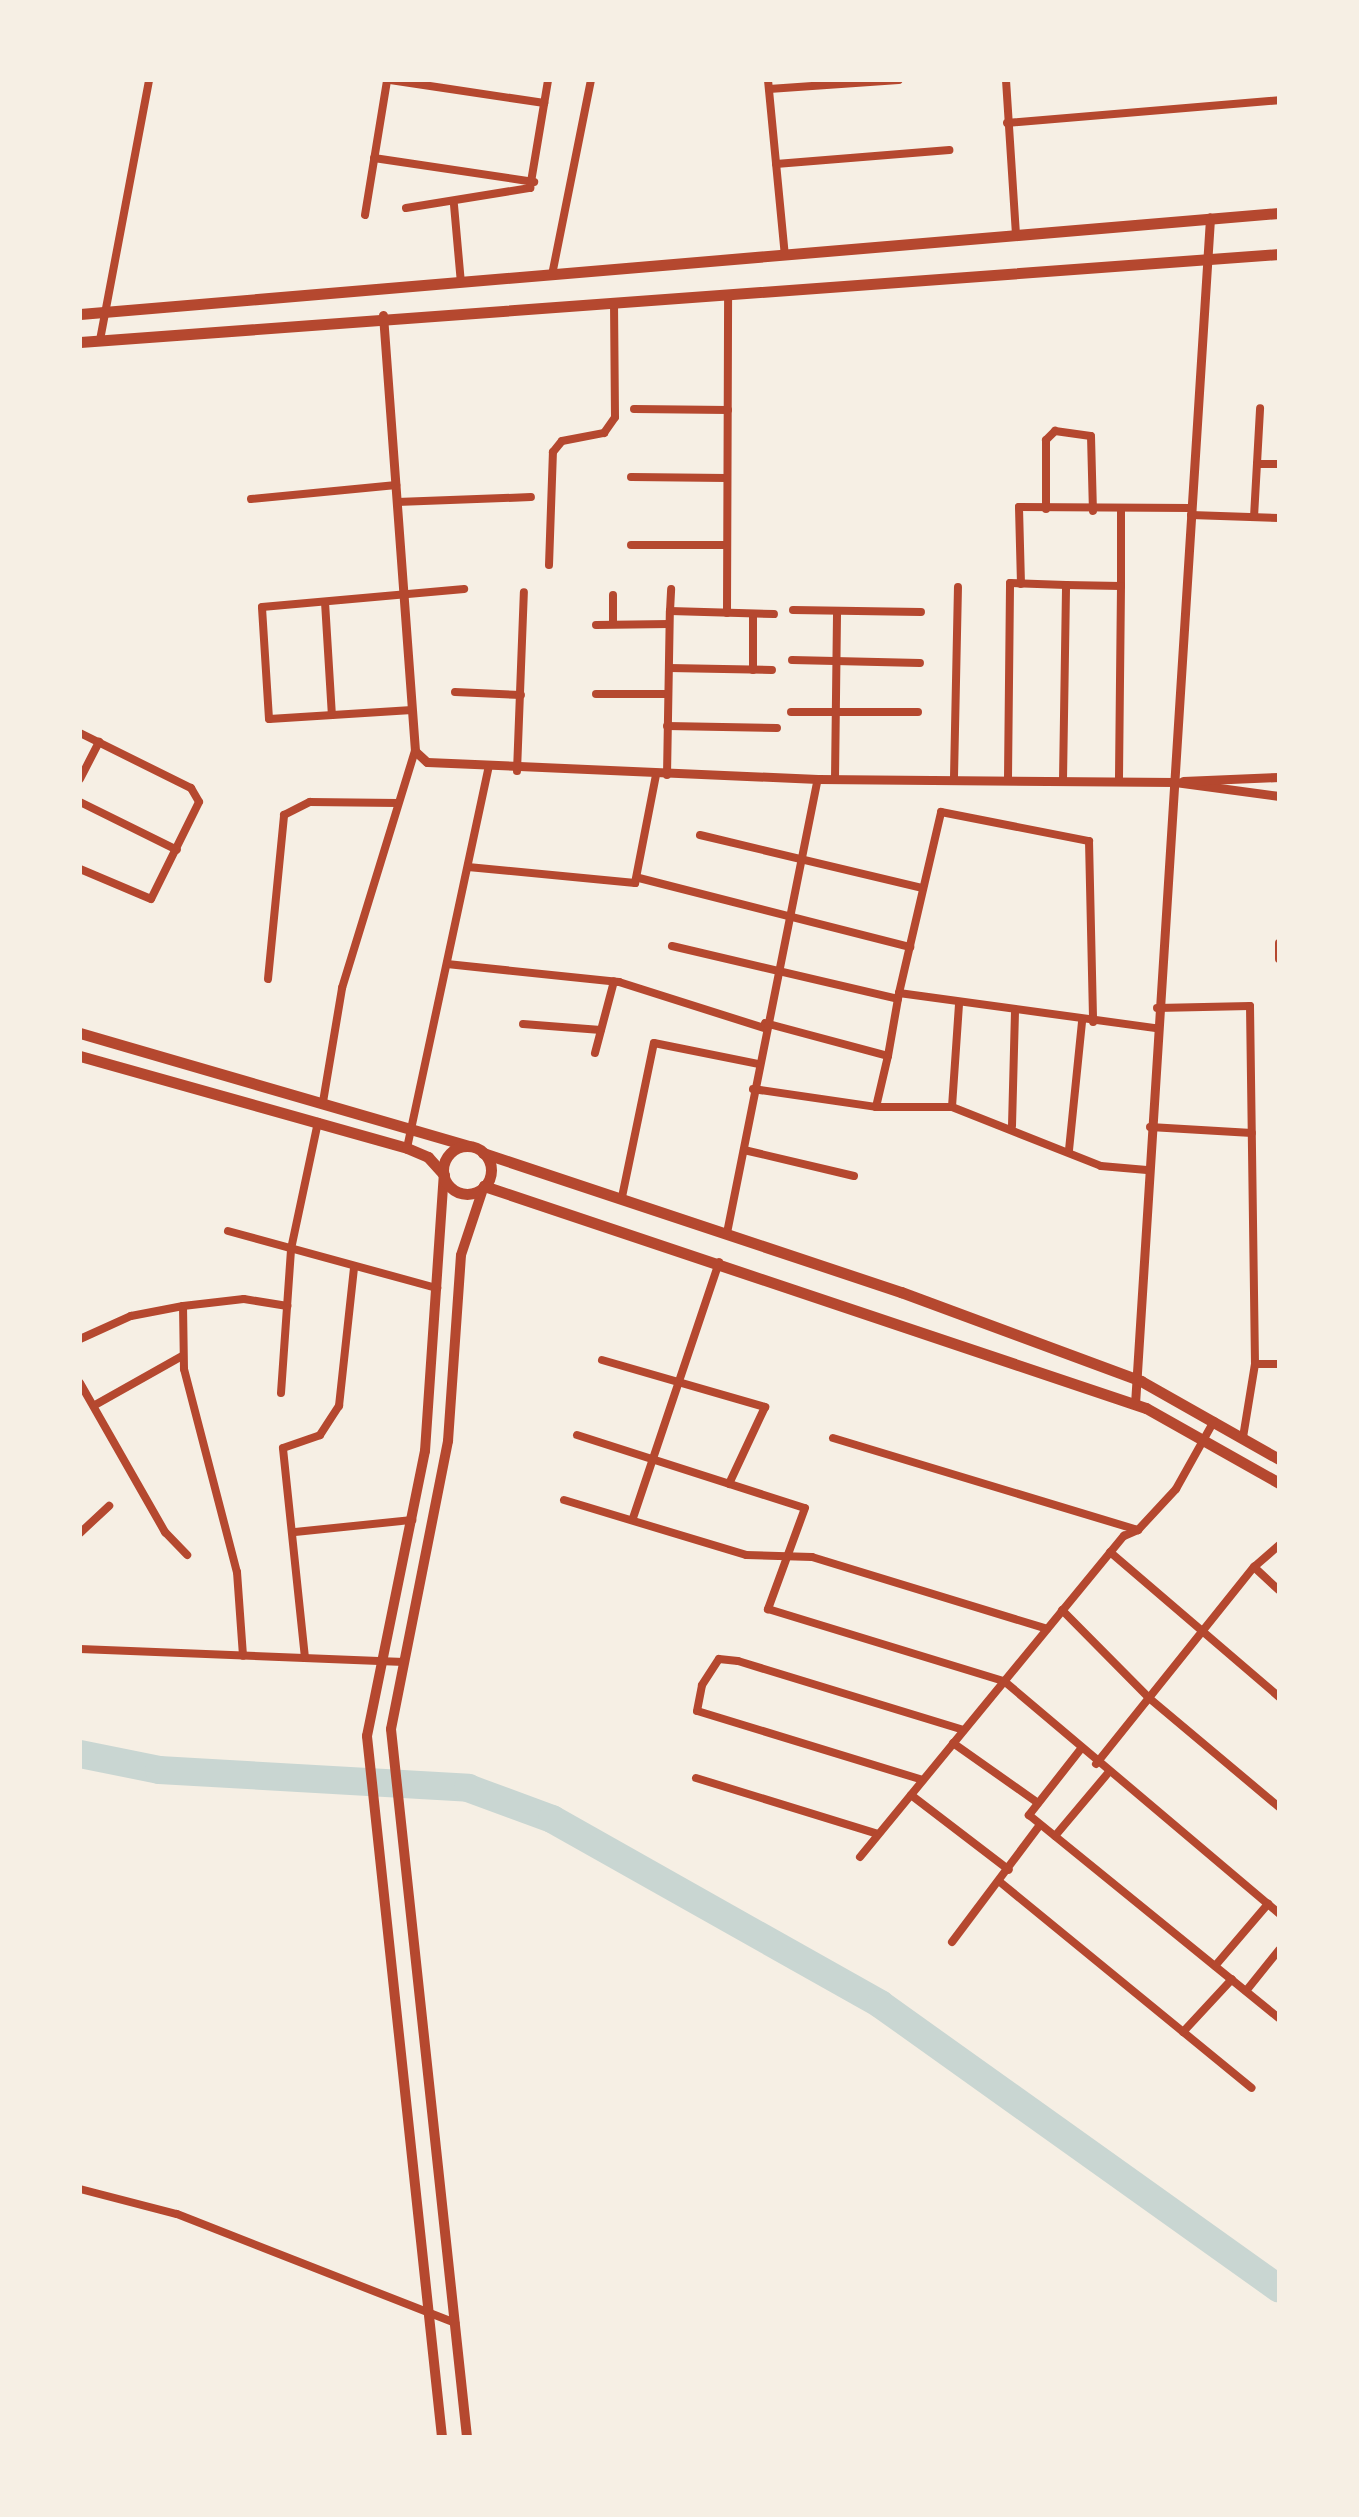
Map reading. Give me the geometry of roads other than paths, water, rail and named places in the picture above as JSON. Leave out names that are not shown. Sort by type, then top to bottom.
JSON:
[{"type":"main road","points":[[80,314],[1279,213]]},
{"type":"main road","points":[[80,342],[383,315],[728,296],[1206,256],[1279,254]]},
{"type":"main road","points":[[80,1034],[412,1128],[727,1233],[1141,1380],[1279,1459]]},
{"type":"main road","points":[[80,1056],[407,1148],[428,1157],[463,1194],[484,1186],[720,1260],[1135,1404],[1204,1438],[1279,1483]]},
{"type":"main road","points":[[442,2437],[367,1736],[425,1451],[444,1176],[449,1154],[469,1146]]},
{"type":"main road","points":[[467,2437],[391,1729],[448,1440],[462,1255],[490,1166],[483,1153]]},
{"type":"street","points":[[100,340],[102,312],[149,80]]},
{"type":"street","points":[[364,214],[389,80],[544,103]]},
{"type":"street","points":[[406,208],[454,205],[524,193],[534,182],[548,80]]},
{"type":"street","points":[[552,276],[591,80]]},
{"type":"street","points":[[785,256],[768,84],[899,80]]},
{"type":"street","points":[[1006,80],[1016,234]]},
{"type":"street","points":[[1007,123],[1279,100]]},
{"type":"street","points":[[776,164],[949,150]]},
{"type":"street","points":[[374,158],[534,182]]},
{"type":"street","points":[[454,205],[461,283]]},
{"type":"street","points":[[1135,1404],[1141,1380],[1147,1170],[1176,782],[1210,217]]},
{"type":"street","points":[[728,296],[728,613]]},
{"type":"street","points":[[549,565],[552,452],[562,442],[604,432],[614,417],[614,302]]},
{"type":"street","points":[[322,1102],[342,988],[415,751],[383,315]]},
{"type":"street","points":[[1254,517],[1260,408]]},
{"type":"street","points":[[634,409],[728,410]]},
{"type":"street","points":[[1046,508],[1046,440],[1055,432],[1091,436],[1092,510]]},
{"type":"street","points":[[1257,464],[1279,464]]},
{"type":"street","points":[[631,478],[727,478]]},
{"type":"street","points":[[251,499],[396,485]]},
{"type":"street","points":[[397,502],[531,497]]},
{"type":"street","points":[[1021,584],[1018,508],[1279,518]]},
{"type":"street","points":[[1120,781],[1122,511]]},
{"type":"street","points":[[631,545],[727,545]]},
{"type":"street","points":[[1008,778],[1010,583],[1120,586]]},
{"type":"street","points":[[1063,780],[1066,585]]},
{"type":"street","points":[[954,776],[958,587]]},
{"type":"street","points":[[412,710],[269,719],[262,607],[464,589]]},
{"type":"street","points":[[640,878],[667,726],[671,589]]},
{"type":"street","points":[[517,771],[524,592]]},
{"type":"street","points":[[613,595],[613,624]]},
{"type":"street","points":[[325,602],[332,715]]},
{"type":"street","points":[[793,610],[922,612]]},
{"type":"street","points":[[670,611],[774,614]]},
{"type":"street","points":[[835,779],[837,611]]},
{"type":"street","points":[[753,670],[754,614]]},
{"type":"street","points":[[596,625],[670,624]]},
{"type":"street","points":[[792,660],[920,663]]},
{"type":"street","points":[[669,668],[772,670]]},
{"type":"street","points":[[455,692],[520,695]]},
{"type":"street","points":[[596,694],[668,694]]},
{"type":"street","points":[[791,712],[918,712]]},
{"type":"street","points":[[667,726],[777,728]]},
{"type":"street","points":[[80,733],[198,794],[177,850],[151,899],[80,869]]},
{"type":"street","points":[[80,779],[98,742]]},
{"type":"street","points":[[415,751],[427,762],[517,771],[1176,782],[1279,796]]},
{"type":"street","points":[[407,1148],[489,768]]},
{"type":"street","points":[[1176,782],[1216,775],[1279,777]]},
{"type":"street","points":[[727,1233],[764,1026],[818,779]]},
{"type":"street","points":[[80,802],[177,850]]},
{"type":"street","points":[[268,979],[284,815],[310,802],[398,803]]},
{"type":"street","points":[[876,1107],[941,812],[1088,841],[1093,1022]]},
{"type":"street","points":[[700,835],[923,888]]},
{"type":"street","points":[[468,867],[628,884],[640,878],[910,946]]},
{"type":"street","points":[[1279,943],[1279,959]]},
{"type":"street","points":[[672,946],[898,996],[1156,1028]]},
{"type":"street","points":[[447,964],[614,981],[764,1026],[888,1056]]},
{"type":"street","points":[[595,1053],[614,981]]},
{"type":"street","points":[[952,1107],[959,1003]]},
{"type":"street","points":[[1157,1008],[1250,1006],[1256,1364],[1243,1438]]},
{"type":"street","points":[[1012,1126],[1015,1013]]},
{"type":"street","points":[[1069,1150],[1082,1021]]},
{"type":"street","points":[[522,1024],[601,1030]]},
{"type":"street","points":[[622,1196],[654,1043],[758,1064]]},
{"type":"street","points":[[753,1090],[876,1107],[952,1107],[1012,1126],[1101,1166],[1147,1170]]},
{"type":"street","points":[[281,1393],[291,1249],[318,1122]]},
{"type":"street","points":[[1150,1127],[1252,1133]]},
{"type":"street","points":[[744,1150],[854,1176]]},
{"type":"street","points":[[228,1230],[437,1288]]},
{"type":"street","points":[[632,1518],[683,1384],[720,1260]]},
{"type":"street","points":[[305,1658],[295,1532],[283,1448],[320,1435],[340,1406],[354,1267]]},
{"type":"street","points":[[80,1339],[131,1316],[183,1306],[244,1299],[287,1306]]},
{"type":"street","points":[[183,1306],[182,1356],[238,1572],[243,1656]]},
{"type":"street","points":[[95,1405],[182,1356]]},
{"type":"street","points":[[602,1360],[765,1407],[729,1484]]},
{"type":"street","points":[[1256,1364],[1279,1364]]},
{"type":"street","points":[[80,1383],[165,1532],[187,1555]]},
{"type":"street","points":[[860,1857],[1110,1552],[1138,1530],[1176,1488],[1214,1421]]},
{"type":"street","points":[[577,1434],[805,1508],[768,1608],[1004,1681],[1096,1764],[1279,1913]]},
{"type":"street","points":[[833,1438],[1138,1530]]},
{"type":"street","points":[[564,1500],[746,1555],[812,1558],[1047,1628]]},
{"type":"street","points":[[80,1533],[108,1506]]},
{"type":"street","points":[[295,1532],[412,1520]]},
{"type":"street","points":[[1096,1764],[1254,1568],[1279,1545]]},
{"type":"street","points":[[1110,1552],[1279,1697]]},
{"type":"street","points":[[1254,1568],[1279,1590]]},
{"type":"street","points":[[1062,1610],[1149,1698],[1279,1808]]},
{"type":"street","points":[[80,1648],[404,1662]]},
{"type":"street","points":[[923,1780],[697,1711],[702,1685],[719,1658],[738,1661],[964,1730]]},
{"type":"street","points":[[953,1743],[1038,1803]]},
{"type":"street","points":[[1080,1750],[1029,1815],[1279,2018]]},
{"type":"street","points":[[1055,1836],[1108,1773]]},
{"type":"street","points":[[696,1778],[878,1834]]},
{"type":"street","points":[[910,1795],[1008,1870]]},
{"type":"street","points":[[952,1942],[1040,1826]]},
{"type":"street","points":[[1000,1882],[1252,2088]]},
{"type":"street","points":[[1215,1966],[1268,1904]]},
{"type":"street","points":[[1246,1991],[1279,1950]]},
{"type":"street","points":[[1183,2032],[1232,1980]]},
{"type":"street","points":[[80,2189],[177,2214],[454,2322]]},
{"type":"waterway","points":[[80,1754],[159,1770],[468,1788],[552,1819],[880,2004],[1279,2289]]}]
